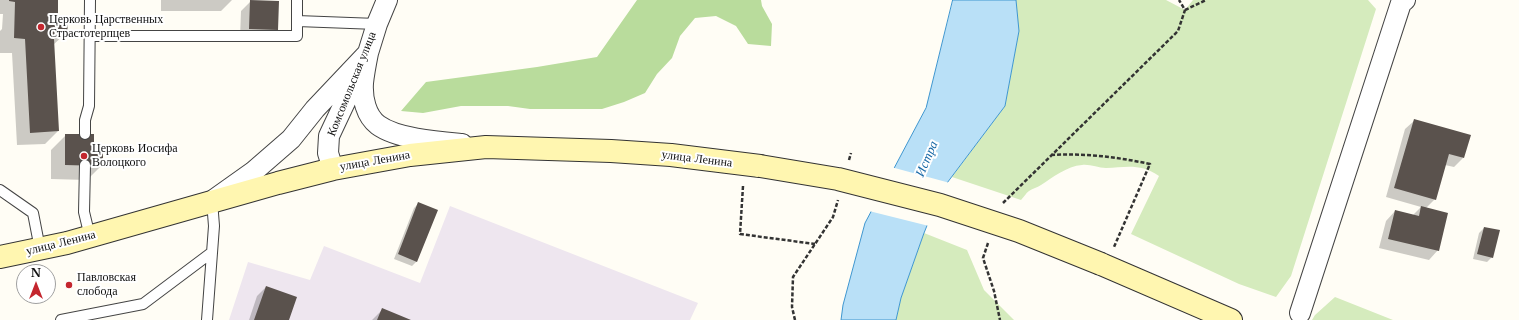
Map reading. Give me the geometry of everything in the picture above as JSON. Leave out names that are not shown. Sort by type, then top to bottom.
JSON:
[{"type":"main road","name":"улица Ленина","points":[[0,257],[90,237],[333,169],[410,155],[486,148],[618,151],[671,155],[752,173],[838,179],[940,205],[1019,231],[1107,256],[1231,320]]},
{"type":"street","name":"Комсомольская улица","points":[[333,169],[328,153],[329,136],[368,53],[377,24],[387,0]]},
{"type":"street","points":[[1300,313],[1401,3],[1405,0]]},
{"type":"street","points":[[368,53],[363,84],[365,105],[370,116],[378,125],[392,132],[422,139],[486,148]]},
{"type":"street","points":[[212,202],[253,172],[291,138],[315,109],[368,53]]},
{"type":"lane","points":[[85,134],[85,120],[89,106],[90,0]]},
{"type":"lane","points":[[90,36],[297,36],[297,0]]},
{"type":"lane","points":[[297,21],[377,24]]},
{"type":"lane","points":[[85,165],[84,212],[90,237]]},
{"type":"lane","points":[[0,190],[33,213],[40,249]]},
{"type":"lane","points":[[208,320],[211,253],[214,226],[212,202]]},
{"type":"lane","points":[[61,320],[143,304],[211,253]]},
{"type":"path","points":[[1179,0],[1185,10]]},
{"type":"path","points":[[1002,204],[1178,31],[1185,10],[1206,0]]},
{"type":"path","points":[[847,167],[851,153]]},
{"type":"path","points":[[1051,155],[1076,154],[1121,158],[1150,164],[1107,256]]},
{"type":"path","points":[[752,173],[740,234],[815,244]]},
{"type":"path","points":[[795,320],[792,307],[793,277],[833,217],[839,196]]},
{"type":"path","points":[[990,238],[983,258],[994,291],[1000,320]]},
{"type":"shaded area","points":[[450,206],[698,303],[690,320],[229,320],[248,262],[310,280],[324,246],[420,283]]},
{"type":"green space","points":[[637,0],[761,0],[762,6],[772,24],[771,46],[748,44],[736,26],[716,16],[695,18],[680,36],[672,58],[657,74],[645,93],[602,109],[530,109],[508,106],[461,106],[423,113],[401,111],[426,82],[537,67],[597,57]]},
{"type":"green space","points":[[1016,0],[1166,0],[1185,10],[1193,0],[1368,0],[1376,9],[1291,276],[1276,297],[1239,284],[1131,234],[1159,176],[1146,169],[1140,167],[1106,168],[1088,165],[1076,166],[1065,170],[1040,186],[1030,190],[1021,200],[952,177],[1005,106],[1019,31]]},
{"type":"green space","points":[[924,233],[967,250],[984,290],[1014,320],[896,320],[901,298]]},
{"type":"green space","points":[[1335,297],[1393,320],[1312,320],[1315,315]]},
{"type":"water","name":"Истра","points":[[953,0],[1016,0],[1019,31],[1005,106],[941,191],[924,233],[901,298],[896,320],[841,320],[843,305],[865,223],[926,108]]},
{"type":"pier","points":[[891,167],[950,183],[943,192],[929,226],[869,211]]},
{"type":"building","points":[[9,0],[58,0],[58,16],[66,22],[68,26],[67,31],[64,35],[60,36],[60,39],[54,39],[59,131],[30,133],[25,39],[14,38],[15,2]]},
{"type":"building","points":[[250,0],[279,1],[278,30],[249,29]]},
{"type":"building","points":[[1414,119],[1471,135],[1464,158],[1449,154],[1436,200],[1394,188]]},
{"type":"building","name":"Церковь Иосифа Волоцкого","points":[[65,134],[94,134],[94,146],[103,146],[103,166],[65,165]]},
{"type":"building","points":[[418,202],[438,210],[417,262],[398,254]]},
{"type":"building","points":[[1421,206],[1448,213],[1439,251],[1388,239],[1395,210],[1419,216]]},
{"type":"building","points":[[1484,227],[1500,230],[1493,258],[1477,254]]},
{"type":"building","points":[[266,286],[297,297],[289,320],[254,320]]},
{"type":"building","points":[[382,308],[411,320],[377,320]]},
{"type":"place","name":"Церковь Царственных Страстотерпцев","points":[[41,27]]},
{"type":"place","name":"Церковь Иосифа Волоцкого","points":[[84,156]]},
{"type":"place","name":"Павловская слобода","points":[[69,285]]}]
